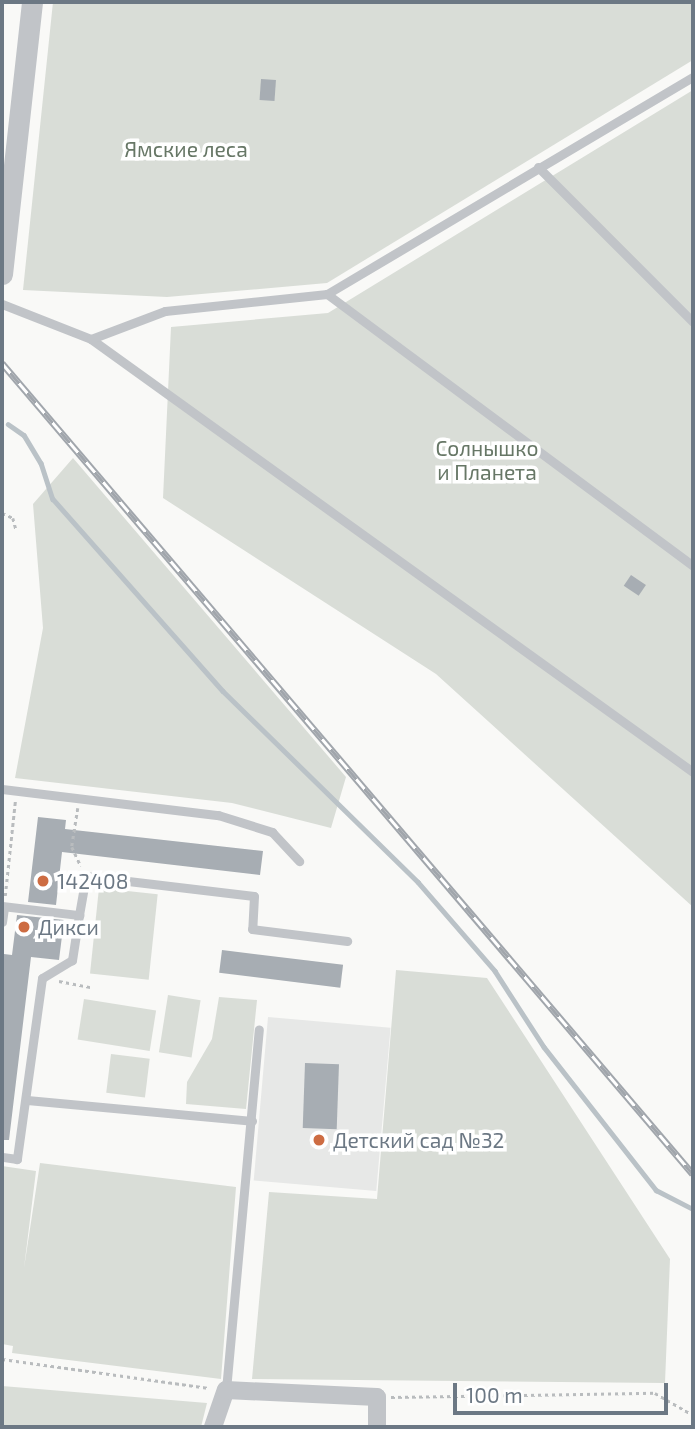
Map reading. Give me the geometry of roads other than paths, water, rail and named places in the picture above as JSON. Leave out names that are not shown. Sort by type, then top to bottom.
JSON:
[{"type":"street","points":[[2,274],[32,2]]},
{"type":"street","points":[[214,1427],[226,1390],[377,1397],[377,1427]]},
{"type":"lane","points":[[91,339],[165,311],[327,294],[538,167],[692,81]]},
{"type":"lane","points":[[538,167],[693,322]]},
{"type":"lane","points":[[327,294],[693,566]]},
{"type":"lane","points":[[2,304],[91,339],[693,772]]},
{"type":"lane","points":[[2,789],[218,815],[272,832],[299,861]]},
{"type":"lane","points":[[2,1157],[17,1159],[42,978],[72,960],[86,876],[254,896],[252,929],[347,941]]},
{"type":"lane","points":[[2,922],[3,907],[79,915]]},
{"type":"lane","points":[[226,1390],[259,1030]]},
{"type":"lane","points":[[27,1100],[252,1121]]},
{"type":"waterway","points":[[8,424],[24,435],[41,463],[53,499],[223,691],[418,882],[495,971],[544,1047],[656,1190],[693,1209]]},
{"type":"railway","points":[[2,363],[693,1174]]},
{"type":"place","name":"142408","points":[[43,881]]},
{"type":"place","name":"Дикси","points":[[24,927]]},
{"type":"place","name":"Детский сад №32","points":[[319,1140]]},
{"type":"park label","name":"Ямские леса","points":[[186,149]]},
{"type":"park label","name":"Солнышко и Планета","points":[[487,460]]}]
